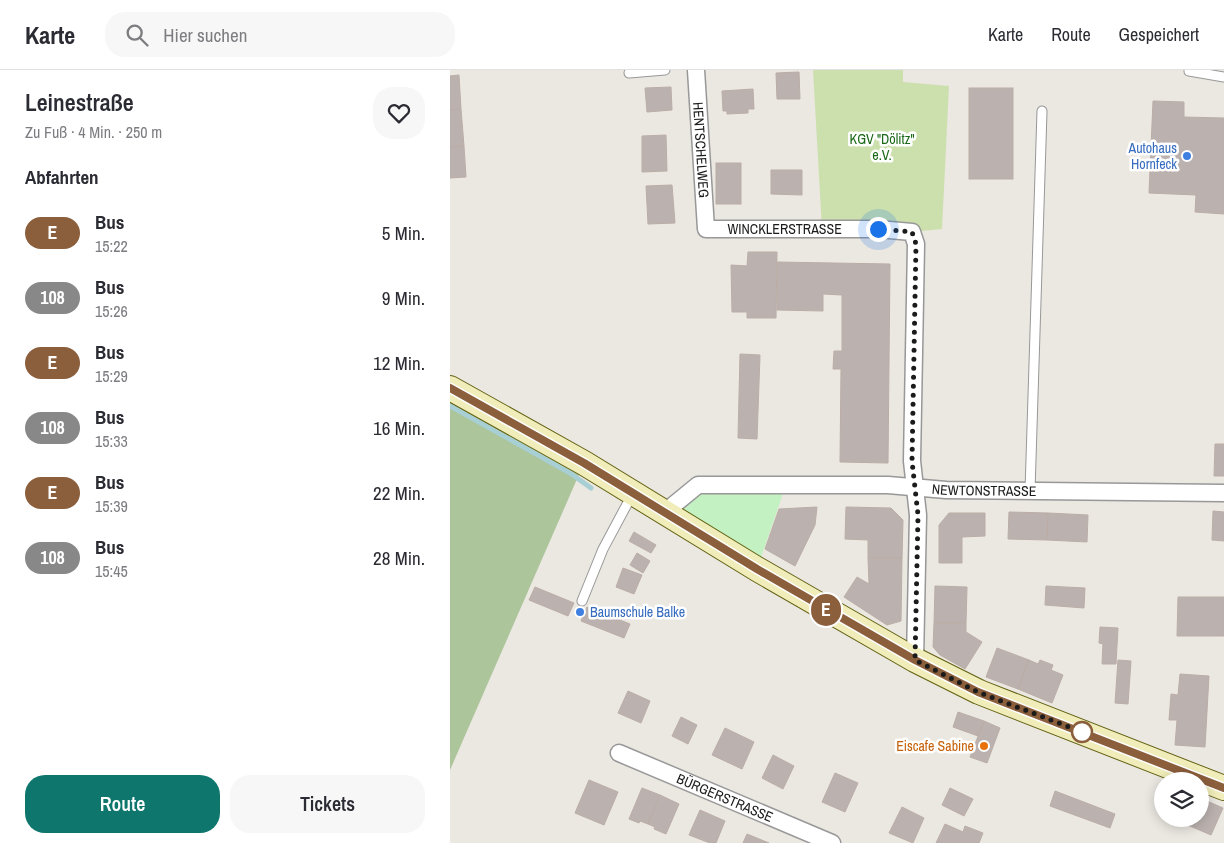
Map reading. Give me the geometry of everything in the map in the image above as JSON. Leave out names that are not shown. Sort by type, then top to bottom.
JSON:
[{"type":"main road","points":[[450,388],[584,463],[757,569],[915,660],[978,692],[1224,788]]},
{"type":"street","name":"HENTSCHELWEG","points":[[696,70],[706,229]]},
{"type":"street","name":"WINCKLERSTRASSE","points":[[706,229],[878,229],[912,232],[916,244],[912,461],[918,515],[915,660]]},
{"type":"street","name":"NEWTONSTRASSE","points":[[665,512],[698,486],[888,485],[946,490],[1224,493]]},
{"type":"street","name":"BÜRGERSTRASSE","points":[[619,753],[832,843]]},
{"type":"lane","points":[[629,73],[664,70]]},
{"type":"lane","points":[[1189,70],[1224,77]]},
{"type":"lane","points":[[1030,490],[1042,111]]},
{"type":"lane","points":[[582,601],[603,549],[633,493]]},
{"type":"green space","name":"KGV \"Dölitz\" e.V.","points":[[813,70],[903,70],[903,82],[949,86],[942,229],[912,232],[822,229]]},
{"type":"green space","points":[[450,388],[584,463],[450,770]]},
{"type":"green space","points":[[698,485],[786,485],[757,569],[665,512]]},
{"type":"building","points":[[799,72],[800,99],[777,99],[776,73]]},
{"type":"building","points":[[459,75],[461,109],[450,110],[450,76]]},
{"type":"building","points":[[671,87],[672,110],[647,112],[645,88]]},
{"type":"building","points":[[969,88],[1013,88],[1013,179],[969,179]]},
{"type":"building","points":[[753,89],[754,109],[748,109],[748,113],[727,114],[727,111],[723,111],[722,91]]},
{"type":"building","name":"Autohaus Hornfeck","points":[[1153,101],[1184,102],[1184,117],[1224,118],[1224,214],[1195,212],[1196,195],[1149,193]]},
{"type":"building","points":[[461,109],[464,146],[450,147],[450,110]]},
{"type":"building","points":[[666,135],[667,171],[642,172],[642,136]]},
{"type":"building","points":[[464,146],[466,177],[450,178],[450,147]]},
{"type":"building","points":[[716,163],[741,163],[741,204],[716,204]]},
{"type":"building","points":[[771,170],[802,170],[802,195],[771,194]]},
{"type":"building","points":[[672,185],[675,223],[648,224],[646,186]]},
{"type":"building","points":[[748,252],[777,252],[776,318],[747,318],[747,312],[732,312],[731,265],[747,266]]},
{"type":"building","points":[[777,262],[890,264],[888,463],[840,462],[841,369],[833,369],[834,351],[842,351],[842,295],[823,294],[823,311],[777,310]]},
{"type":"building","points":[[740,354],[760,355],[757,439],[738,438]]},
{"type":"building","points":[[1215,444],[1224,444],[1224,476],[1214,476]]},
{"type":"building","points":[[817,507],[815,525],[795,566],[765,549],[779,509]]},
{"type":"building","points":[[846,507],[891,508],[903,520],[902,558],[868,558],[868,540],[845,539]]},
{"type":"building","points":[[1213,511],[1224,512],[1224,541],[1212,540]]},
{"type":"building","points":[[1009,512],[1048,513],[1047,540],[1008,539]]},
{"type":"building","points":[[949,513],[985,513],[985,536],[962,537],[962,563],[939,563],[939,525]]},
{"type":"building","points":[[1048,513],[1088,515],[1087,542],[1047,540]]},
{"type":"building","points":[[634,532],[656,545],[651,553],[629,541]]},
{"type":"building","points":[[637,553],[650,561],[643,573],[630,565]]},
{"type":"building","points":[[868,558],[902,558],[901,621],[887,625],[844,597],[857,577],[869,584]]},
{"type":"building","points":[[623,568],[642,575],[634,594],[616,587]]},
{"type":"building","points":[[935,586],[967,587],[966,623],[934,623]]},
{"type":"building","points":[[1046,586],[1085,588],[1084,608],[1045,605]]},
{"type":"building","points":[[535,587],[574,603],[568,616],[529,600]]},
{"type":"building","points":[[1178,597],[1224,597],[1224,636],[1177,636]]},
{"type":"building","points":[[587,607],[630,624],[624,638],[581,621]]},
{"type":"building","points":[[934,623],[966,623],[966,632],[982,642],[965,669],[940,655],[933,647]]},
{"type":"building","points":[[1100,627],[1118,628],[1116,664],[1102,664],[1103,644],[1099,643]]},
{"type":"building","points":[[997,648],[1029,660],[1018,689],[986,677]]},
{"type":"building","points":[[1029,660],[1038,664],[1040,660],[1053,665],[1051,670],[1063,675],[1052,703],[1018,689]]},
{"type":"building","points":[[1118,660],[1131,661],[1128,704],[1115,703]]},
{"type":"building","points":[[1180,674],[1209,676],[1205,747],[1175,745],[1177,720],[1169,720],[1171,694],[1178,695]]},
{"type":"building","points":[[628,691],[650,701],[641,723],[618,713]]},
{"type":"building","points":[[958,712],[984,721],[978,736],[953,727]]},
{"type":"building","points":[[681,717],[697,725],[688,744],[672,736]]},
{"type":"building","name":"Eiscafe Sabine","points":[[984,721],[1000,728],[987,763],[970,757]]},
{"type":"building","points":[[725,728],[754,742],[742,769],[712,755]]},
{"type":"building","points":[[773,755],[794,766],[783,789],[762,778]]},
{"type":"building","points":[[835,773],[858,783],[845,812],[822,802]]},
{"type":"building","points":[[589,780],[618,792],[604,825],[575,813]]},
{"type":"building","points":[[642,788],[660,795],[648,824],[629,819]]},
{"type":"building","points":[[950,788],[973,799],[964,816],[942,805]]},
{"type":"building","points":[[1055,791],[1115,814],[1110,828],[1050,806]]},
{"type":"building","points":[[660,795],[679,804],[666,834],[648,824]]},
{"type":"building","points":[[1209,802],[1223,808],[1211,835],[1192,827],[1209,827]]},
{"type":"building","points":[[902,807],[924,818],[913,843],[889,833]]},
{"type":"building","points":[[700,810],[725,821],[716,843],[710,843],[689,835]]},
{"type":"building","points":[[945,824],[963,832],[965,826],[983,833],[979,843],[936,843]]},
{"type":"building","points":[[747,834],[769,843],[743,843]]},
{"type":"waterway","points":[[450,406],[570,473],[591,488]]},
{"type":"bus line","name":"E","points":[[450,388],[584,463],[757,569],[915,660],[978,692],[1224,788]]},
{"type":"place","name":"Autohaus Hornfeck","points":[[1187,156]]},
{"type":"place","name":"Baumschule Balke","points":[[580,612]]},
{"type":"place","name":"Eiscafe Sabine","points":[[984,746]]},
{"type":"route","points":[[878,229],[912,232],[916,244],[912,461],[918,515],[915,660],[978,692],[1082,732]]}]
